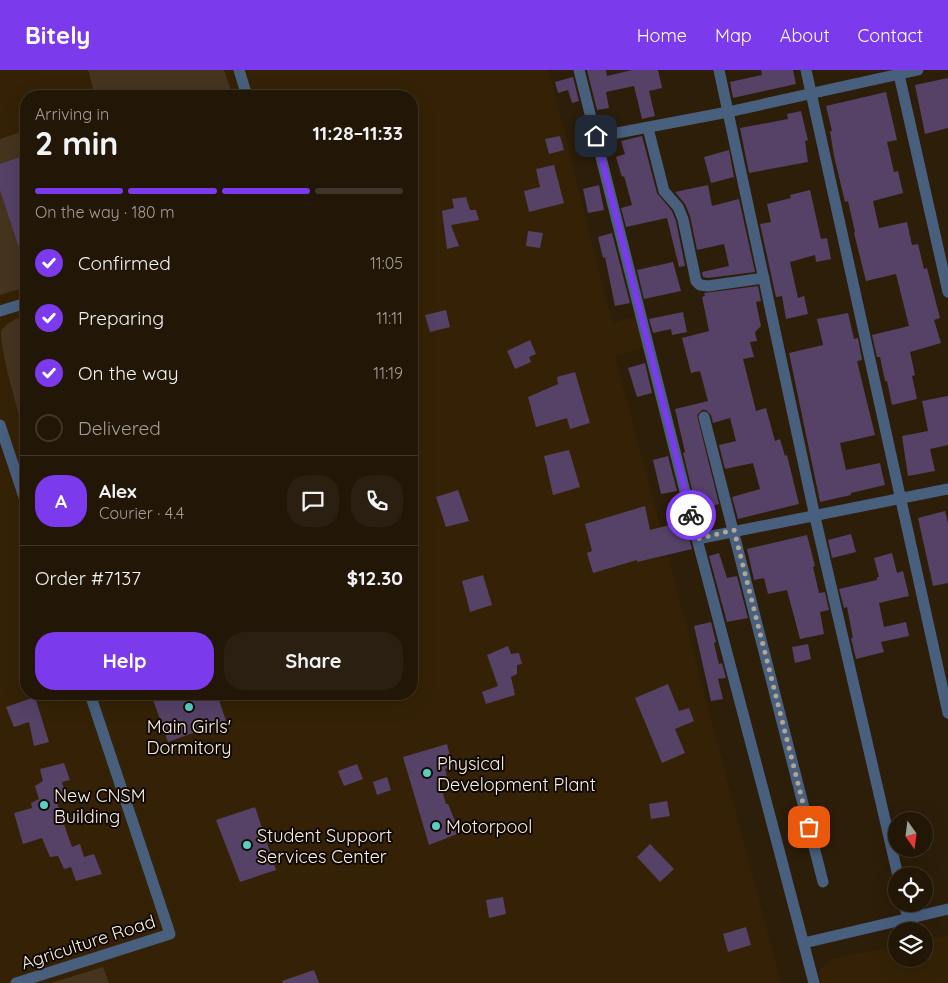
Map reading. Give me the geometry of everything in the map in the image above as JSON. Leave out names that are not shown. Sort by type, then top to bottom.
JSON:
[{"type":"street","points":[[239,70],[245,90]]},
{"type":"street","points":[[579,70],[697,539],[814,983]]},
{"type":"street","points":[[720,70],[815,517],[896,867]]},
{"type":"street","points":[[806,70],[948,713]]},
{"type":"street","points":[[596,136],[648,128],[812,95],[898,72],[918,70]]},
{"type":"street","points":[[898,72],[948,292]]},
{"type":"street","points":[[648,128],[664,191],[678,207],[683,219],[696,281],[700,285],[708,286],[764,278]]},
{"type":"street","points":[[0,312],[20,305]]},
{"type":"street","points":[[704,417],[823,882]]},
{"type":"street","points":[[0,425],[20,485]]},
{"type":"street","points":[[697,539],[734,530],[815,517],[948,489]]},
{"type":"street","name":"Agriculture Road","points":[[16,983],[170,934],[92,700]]},
{"type":"street","points":[[804,943],[948,909]]},
{"type":"street","points":[[906,912],[908,918]]},
{"type":"shaded area","points":[[0,70],[549,70],[612,323],[637,316],[644,347],[615,356],[781,983],[0,983]]},
{"type":"shaded area","points":[[88,70],[224,70],[231,90],[93,90]]},
{"type":"shaded area","points":[[20,132],[20,289],[0,295],[0,139]]},
{"type":"shaded area","points":[[20,317],[20,417],[7,368],[1,332],[8,323]]},
{"type":"shaded area","points":[[948,935],[948,983],[821,983],[818,972],[832,959],[888,948],[888,967],[933,967],[933,938]]},
{"type":"shaded area","points":[[103,967],[109,983],[51,983]]},
{"type":"building","points":[[587,70],[606,70],[607,76],[632,70],[658,70],[662,88],[649,91],[655,116],[642,119],[634,86],[606,92],[609,108],[597,110]]},
{"type":"building","points":[[761,70],[793,70],[796,84],[733,98],[730,82],[762,75]]},
{"type":"building","points":[[573,77],[579,101],[572,103],[568,90],[558,93],[555,82]]},
{"type":"building","points":[[948,78],[948,128],[925,134],[915,85]]},
{"type":"building","points":[[886,92],[897,140],[887,142],[894,172],[898,171],[903,193],[873,201],[879,228],[907,222],[912,245],[918,244],[924,269],[927,268],[940,318],[934,320],[941,343],[910,352],[915,375],[912,376],[917,399],[892,405],[887,381],[885,381],[880,357],[877,357],[872,335],[909,326],[896,274],[866,281],[848,201],[845,202],[834,156],[830,131],[832,131],[826,106]]},
{"type":"building","points":[[801,111],[808,140],[805,141],[808,162],[749,173],[740,128],[788,119],[787,114]]},
{"type":"building","points":[[560,136],[564,150],[549,154],[545,139]]},
{"type":"building","points":[[642,136],[657,193],[672,211],[676,221],[685,266],[679,267],[667,218],[626,227],[621,208],[632,205],[624,176],[622,177],[616,157],[625,154],[621,141]]},
{"type":"building","points":[[729,150],[734,177],[711,183],[704,157]]},
{"type":"building","points":[[20,157],[20,251],[0,190],[0,164]]},
{"type":"building","points":[[554,165],[564,203],[529,212],[524,191],[540,187],[536,169]]},
{"type":"building","points":[[599,185],[604,210],[588,213],[583,189]]},
{"type":"building","points":[[708,185],[712,206],[739,199],[755,272],[703,277],[702,272],[729,266],[724,244],[697,250],[690,216],[685,204],[675,192]]},
{"type":"building","points":[[810,190],[821,239],[827,238],[831,259],[816,262],[815,255],[790,262],[798,298],[804,296],[808,314],[786,319],[782,296],[776,297],[760,224],[771,222],[767,204],[791,198],[790,195]]},
{"type":"building","points":[[466,197],[470,210],[476,210],[479,220],[451,225],[459,246],[447,249],[442,211],[454,208],[452,199]]},
{"type":"building","points":[[528,231],[543,233],[540,248],[526,246]]},
{"type":"building","points":[[612,233],[630,303],[615,306],[605,257],[603,258],[598,237]]},
{"type":"building","points":[[673,262],[681,291],[644,299],[637,270]]},
{"type":"building","points":[[758,286],[761,301],[756,302],[761,326],[755,332],[757,341],[750,342],[754,357],[743,359],[756,411],[766,408],[775,441],[780,439],[785,456],[787,455],[799,504],[738,519],[732,497],[760,489],[753,463],[725,469],[719,445],[736,441],[730,418],[713,423],[711,415],[706,410],[702,410],[697,415],[719,504],[697,510],[683,453],[685,452],[675,409],[708,401],[700,371],[691,373],[682,338],[709,331],[702,297],[705,296],[704,293]]},
{"type":"building","points":[[446,310],[450,327],[430,332],[425,315]]},
{"type":"building","points":[[683,312],[687,332],[672,335],[671,329],[653,333],[649,319]]},
{"type":"building","points":[[848,313],[854,339],[858,338],[862,360],[857,361],[875,435],[840,443],[846,470],[880,463],[885,485],[820,502],[789,353],[823,345],[817,319]]},
{"type":"building","points":[[530,340],[536,354],[529,357],[531,362],[515,369],[507,351]]},
{"type":"building","points":[[645,363],[652,393],[637,397],[628,368]]},
{"type":"building","points":[[575,372],[590,423],[570,429],[567,418],[536,427],[528,397],[558,384],[557,377]]},
{"type":"building","points":[[948,396],[948,445],[930,449],[935,471],[908,476],[902,436],[928,431],[922,401]]},
{"type":"building","points":[[569,450],[580,487],[553,495],[544,456]]},
{"type":"building","points":[[668,456],[677,491],[661,494],[653,460]]},
{"type":"building","points":[[458,490],[469,521],[446,527],[436,497]]},
{"type":"building","points":[[645,506],[650,530],[685,521],[692,549],[637,562],[637,560],[593,573],[587,553],[592,551],[585,524]]},
{"type":"building","points":[[945,511],[948,523],[948,583],[933,586],[918,518]]},
{"type":"building","points":[[851,534],[856,552],[832,558],[828,540]]},
{"type":"building","points":[[807,535],[815,566],[813,567],[819,593],[825,592],[829,610],[820,612],[824,634],[800,639],[787,590],[768,594],[764,578],[754,580],[747,549]]},
{"type":"building","points":[[719,553],[727,578],[737,576],[748,618],[727,622],[709,556]]},
{"type":"building","points":[[892,553],[897,573],[903,571],[909,596],[879,603],[884,627],[906,622],[909,636],[881,642],[884,652],[856,659],[847,607],[844,608],[839,589],[877,580],[877,577],[879,577],[874,558]]},
{"type":"building","points":[[483,575],[492,605],[470,612],[462,581]]},
{"type":"building","points":[[711,622],[719,664],[722,663],[726,678],[718,679],[723,699],[711,701],[694,626]]},
{"type":"building","points":[[808,644],[811,659],[795,663],[792,647]]},
{"type":"building","points":[[508,646],[511,654],[519,653],[522,664],[517,665],[517,674],[511,677],[515,695],[486,704],[482,692],[498,686],[487,655]]},
{"type":"building","points":[[668,684],[679,711],[689,708],[694,721],[675,729],[685,753],[662,763],[635,698]]},
{"type":"building","points":[[26,700],[36,700],[49,742],[34,746],[29,722],[14,727],[6,707]]},
{"type":"building","name":"Main Girls' Dormitory","points":[[153,700],[219,700],[226,721],[168,742]]},
{"type":"building","points":[[447,744],[453,767],[445,769],[447,777],[439,780],[446,804],[448,804],[460,833],[429,845],[403,757]]},
{"type":"building","points":[[64,763],[70,780],[62,782],[66,796],[56,800],[67,833],[72,847],[80,844],[84,857],[94,854],[102,874],[76,881],[71,867],[64,869],[58,856],[50,857],[42,838],[23,844],[14,813],[32,808],[31,803],[39,799],[35,786],[43,781],[40,769]]},
{"type":"building","points":[[357,764],[363,779],[344,786],[338,771]]},
{"type":"building","points":[[387,777],[391,790],[377,795],[373,782]]},
{"type":"building","points":[[667,801],[670,816],[651,819],[649,804]]},
{"type":"building","name":"Student Support Services Center","points":[[255,807],[276,870],[240,882],[216,820]]},
{"type":"building","points":[[650,844],[674,869],[660,882],[637,857]]},
{"type":"building","points":[[503,897],[506,914],[489,918],[486,900]]},
{"type":"building","points":[[746,927],[751,945],[728,952],[723,934]]},
{"type":"building","points":[[314,970],[319,983],[283,983],[282,981]]},
{"type":"way so far","points":[[691,515],[697,539],[734,530],[809,827]]},
{"type":"place","name":"Main Girls' Dormitory","points":[[189,707]]},
{"type":"place","name":"Physical Development Plant","points":[[427,773]]},
{"type":"place","name":"New CNSM Building","points":[[44,805]]},
{"type":"place","name":"Motorpool","points":[[436,826]]},
{"type":"place","name":"Student Support Services Center","points":[[247,845]]},
{"type":"route","points":[[596,136],[691,515]]}]
